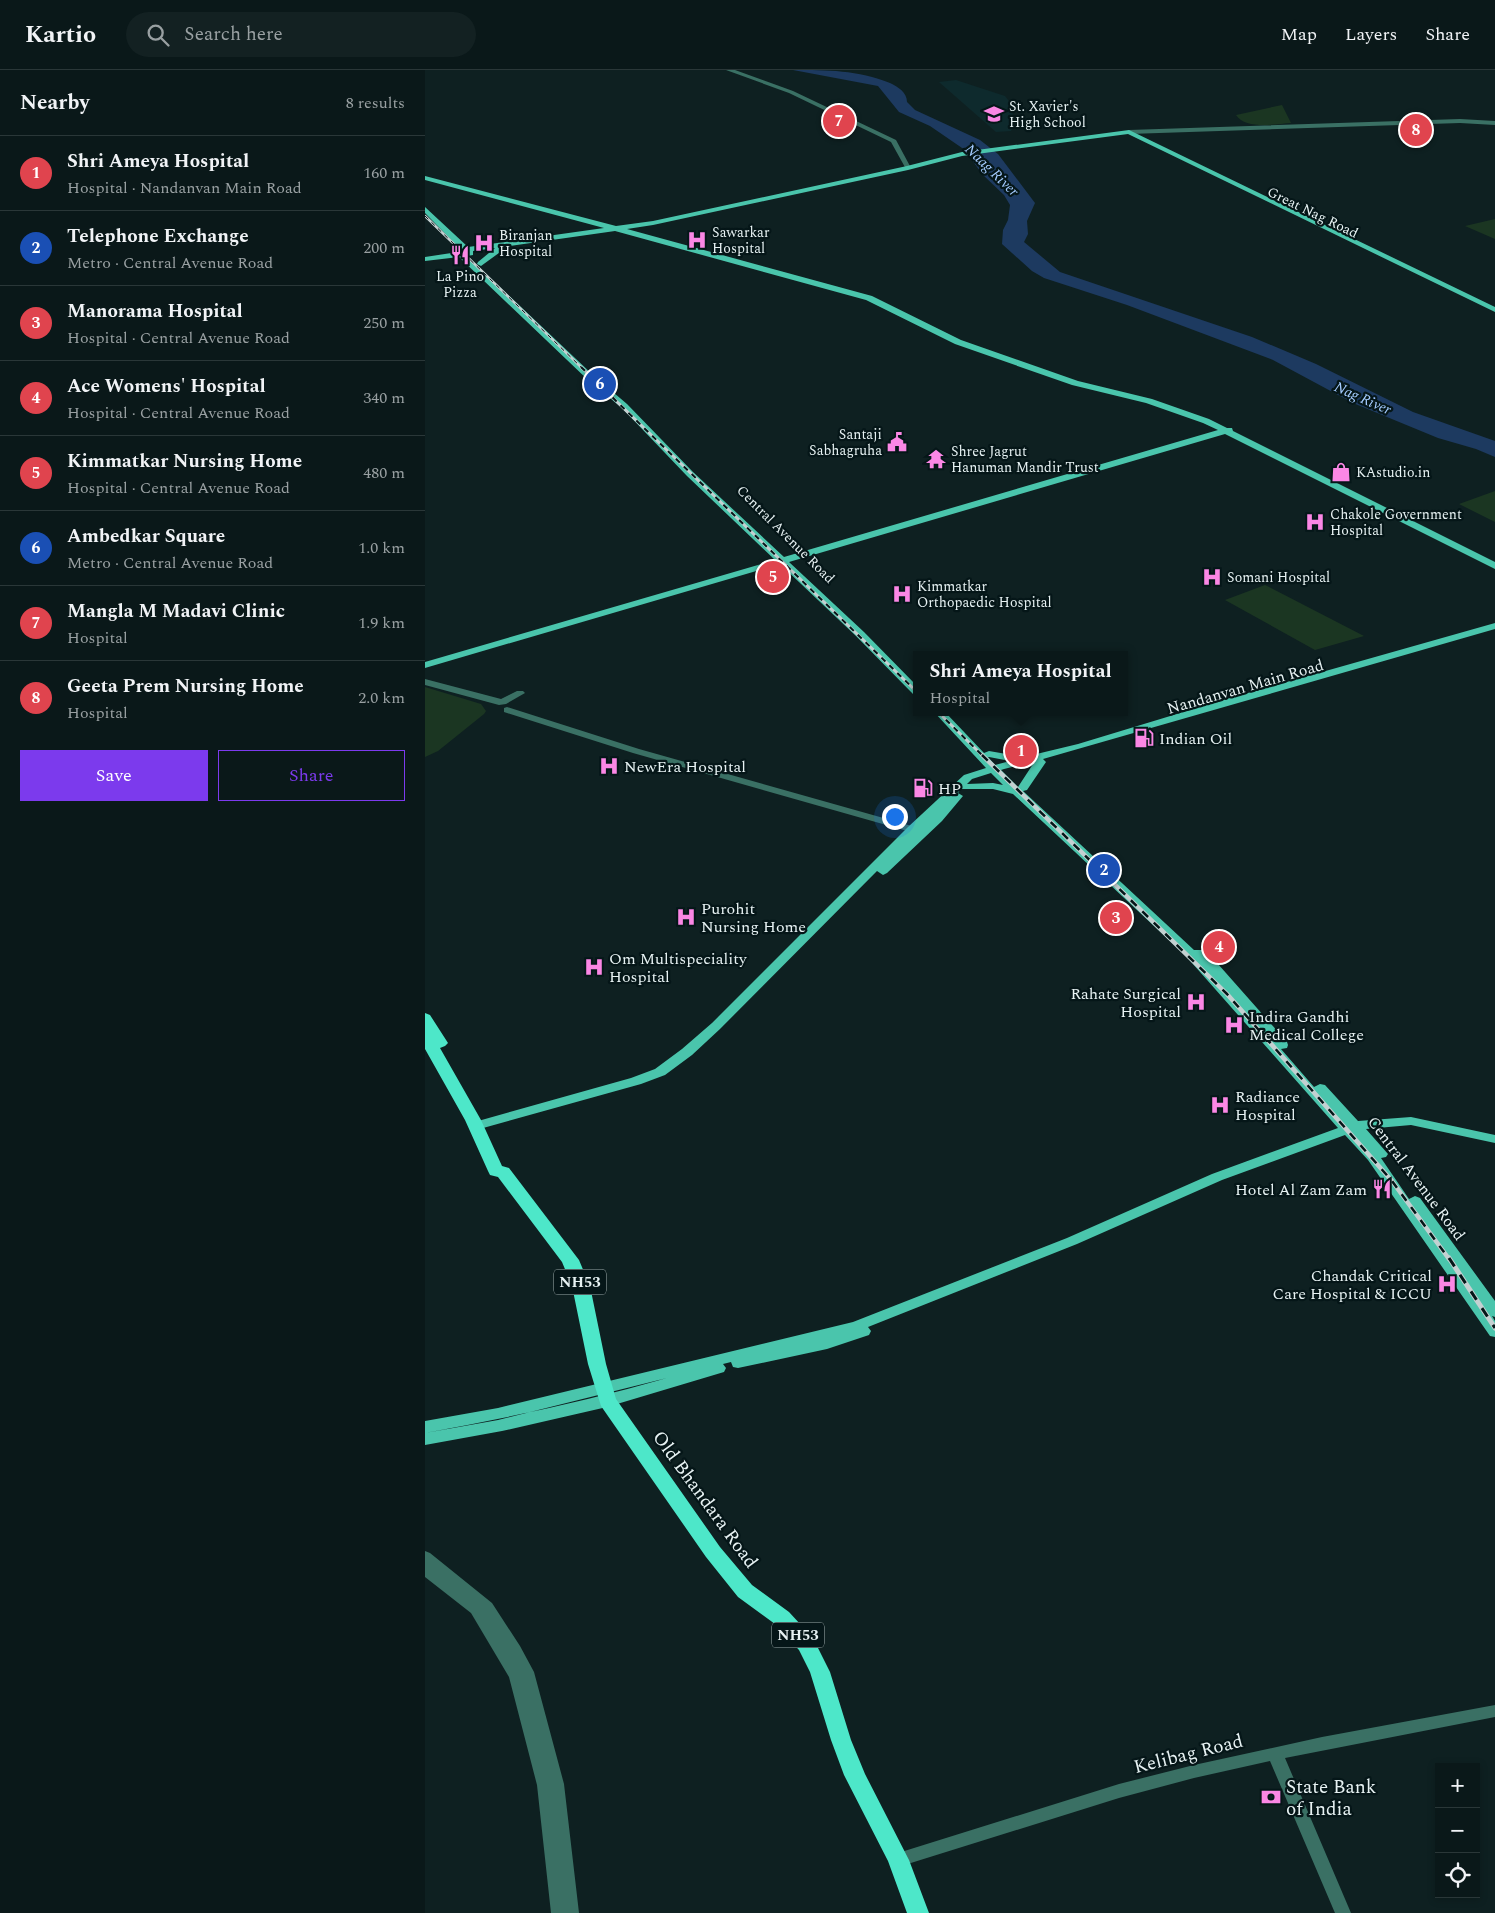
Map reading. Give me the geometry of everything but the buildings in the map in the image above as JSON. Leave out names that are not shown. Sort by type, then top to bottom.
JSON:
[{"type":"highway","name":"NH53","points":[[425,1018],[472,1097],[481,1128]]},
{"type":"highway","name":"NH53","points":[[425,1035],[481,1128]]},
{"type":"highway","name":"Old Bhandara Road","points":[[481,1128],[502,1170],[570,1260],[581,1286],[605,1395],[713,1552],[745,1591],[782,1618],[806,1644],[820,1672],[841,1740],[855,1775],[898,1860],[918,1913]]},
{"type":"main road","points":[[425,259],[482,248],[653,226],[963,155],[1128,134]]},
{"type":"main road","name":"Great Nag Road","points":[[1128,134],[1495,314]]},
{"type":"main road","points":[[793,194],[963,155]]},
{"type":"main road","points":[[425,174],[869,298],[957,342],[1075,383],[1177,410],[1228,429],[1495,566]]},
{"type":"main road","points":[[425,178],[600,225],[655,236],[875,296],[957,338],[1080,381],[1183,408],[1495,561]]},
{"type":"main road","points":[[425,255],[444,255],[463,251],[500,248],[625,229],[781,197]]},
{"type":"main road","name":"Central Avenue Road","points":[[425,209],[463,251],[481,264],[627,406],[736,507],[783,558],[913,681]]},
{"type":"main road","points":[[425,216],[591,378],[627,406]]},
{"type":"main road","points":[[590,233],[600,225]]},
{"type":"main road","points":[[653,226],[655,236]]},
{"type":"main road","name":"Great Nag Road","points":[[1359,246],[1495,310]]},
{"type":"main road","points":[[481,264],[500,248]]},
{"type":"main road","points":[[425,664],[1228,429]]},
{"type":"main road","points":[[783,558],[913,688]]},
{"type":"main road","points":[[943,716],[976,751],[998,770],[1025,760],[1082,746],[1227,702],[1495,626]]},
{"type":"main road","name":"Nandanvan Main Road","points":[[481,1128],[660,1072],[687,1052],[716,1026],[918,831],[966,782],[968,784],[998,770],[1041,762],[1097,747],[1495,631]]},
{"type":"main road","name":"Central Avenue Road","points":[[951,716],[989,754],[998,770],[1106,866],[1151,915],[1163,922],[1214,967],[1355,1131],[1380,1152],[1495,1312]]},
{"type":"main road","points":[[976,751],[966,782],[1020,790],[1041,762]]},
{"type":"main road","points":[[989,754],[1025,760]]},
{"type":"main road","points":[[425,1439],[502,1425],[605,1395],[827,1344],[860,1329],[1162,1210],[1220,1180],[1355,1131],[1363,1124],[1375,1125],[1411,1121],[1495,1139]]},
{"type":"main road","points":[[1355,1131],[1495,1332]]},
{"type":"main road","points":[[425,1426],[605,1395]]},
{"type":"street","points":[[729,70],[791,92],[894,141],[908,168]]},
{"type":"street","points":[[1128,134],[1495,124]]},
{"type":"street","points":[[425,682],[504,705],[524,716],[531,716],[636,751],[918,831]]},
{"type":"street","points":[[425,1557],[487,1606],[521,1674],[551,1784],[571,1913]]},
{"type":"street","points":[[425,1569],[477,1609],[509,1652]]},
{"type":"street","name":"Kelibag Road","points":[[898,1860],[1149,1783],[1275,1752],[1495,1711]]},
{"type":"street","points":[[1275,1752],[1343,1913]]},
{"type":"street","points":[[551,1784],[559,1913]]},
{"type":"shaded area","name":"St. Xavier's High School","points":[[956,80],[1005,96],[1012,105],[1014,124],[1011,131],[996,132],[939,82]]},
{"type":"green space","points":[[1282,105],[1291,123],[1261,125],[1247,123],[1236,115]]},
{"type":"green space","points":[[1495,219],[1495,239],[1465,226]]},
{"type":"green space","points":[[1495,491],[1495,522],[1459,504]]},
{"type":"green space","points":[[1265,585],[1364,636],[1315,650],[1225,600]]},
{"type":"green space","points":[[425,687],[481,704],[486,711],[438,751],[425,757]]},
{"type":"water","points":[[793,70],[854,73],[890,83],[904,93],[907,102],[915,110],[980,140],[998,154],[1035,203],[1027,221],[1028,234],[1024,242],[1060,272],[1252,337],[1316,364],[1413,412],[1495,441],[1495,457],[1476,449],[1438,438],[1353,403],[1273,360],[1127,305],[1044,278],[1032,271],[1002,244],[1003,230],[1008,220],[1010,205],[1004,195],[982,174],[965,150],[930,126],[899,112],[878,86]]},
{"type":"railway","points":[[425,216],[583,369]]},
{"type":"railway","points":[[581,367],[913,688]]},
{"type":"railway","points":[[942,716],[983,756]]},
{"type":"railway","points":[[982,755],[1227,994],[1392,1181],[1449,1259]]},
{"type":"railway","points":[[1449,1258],[1495,1328]]},
{"type":"place","name":"St. Xavier's High School","points":[[994,114]]},
{"type":"place","name":"Mangla M Madavi Clinic","points":[[839,121]]},
{"type":"place","name":"Geeta Prem Nursing Home","points":[[1416,130]]},
{"type":"place","name":"Sawarkar Hospital","points":[[697,240]]},
{"type":"place","name":"Biranjan Hospital","points":[[484,243]]},
{"type":"place","name":"La Pino Pizza","points":[[460,255]]},
{"type":"place","name":"Ambedkar Square","points":[[600,384]]},
{"type":"place","name":"Santaji Sabhagruha","points":[[897,442]]},
{"type":"place","name":"Shree Jagrut Hanuman Mandir Trust","points":[[936,459]]},
{"type":"place","name":"KAstudio.in","points":[[1341,472]]},
{"type":"place","name":"Chakole Government Hospital","points":[[1315,522]]},
{"type":"place","name":"Kimmatkar Nursing Home","points":[[773,577]]},
{"type":"place","name":"Somani Hospital","points":[[1212,577]]},
{"type":"place","name":"Kimmatkar Orthopaedic Hospital","points":[[902,594]]},
{"type":"place","name":"Indian Oil","points":[[1144,738]]},
{"type":"place","name":"Shri Ameya Hospital","points":[[1021,751]]},
{"type":"place","name":"NewEra Hospital","points":[[609,766]]},
{"type":"place","name":"HP","points":[[923,788]]},
{"type":"place","name":"Telephone Exchange","points":[[1104,870]]},
{"type":"place","name":"Purohit Nursing Home","points":[[686,917]]},
{"type":"place","name":"Manorama Hospital","points":[[1116,918]]},
{"type":"place","name":"Ace Womens' Hospital","points":[[1219,947]]},
{"type":"place","name":"Om Multispeciality Hospital","points":[[594,967]]},
{"type":"place","name":"Rahate Surgical Hospital","points":[[1196,1002]]},
{"type":"place","name":"Indira Gandhi Medical College","points":[[1234,1025]]},
{"type":"place","name":"Radiance Hospital","points":[[1220,1105]]},
{"type":"place","name":"Hotel Al Zam Zam","points":[[1382,1189]]},
{"type":"place","name":"Chandak Critical Care Hospital & ICCU","points":[[1447,1284]]},
{"type":"place","name":"State Bank of India","points":[[1271,1797]]},
{"type":"water label","name":"Naag River","points":[[992,170]]},
{"type":"water label","name":"Nag River","points":[[1363,398]]}]
